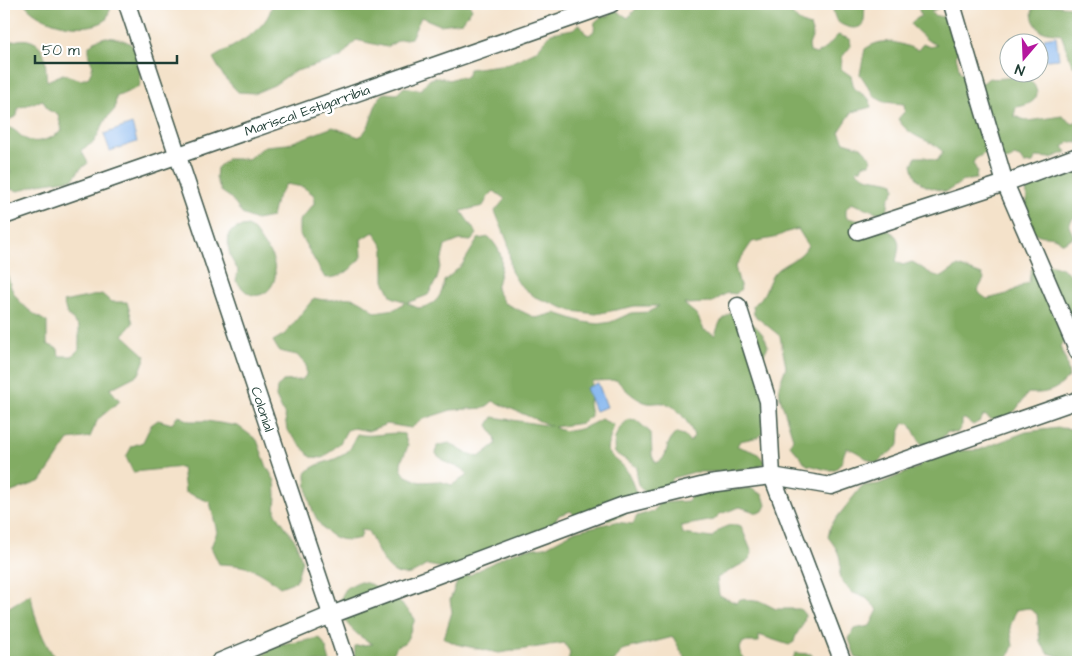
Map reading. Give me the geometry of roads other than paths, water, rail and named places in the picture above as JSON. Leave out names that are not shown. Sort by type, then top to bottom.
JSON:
[{"type":"street","name":"Colonial","points":[[127,4],[347,662]]},
{"type":"street","name":"Mariscal Estigarribia","points":[[4,216],[611,4]]},
{"type":"street","points":[[952,4],[1005,183],[1078,352]]},
{"type":"street","points":[[858,231],[1005,183],[1078,156]]},
{"type":"street","points":[[738,306],[768,401],[772,476],[843,662]]},
{"type":"street","points":[[219,662],[331,614],[624,505],[708,484],[772,476],[831,486],[1078,400]]},
{"type":"water","points":[[1056,36],[1059,59],[1050,60],[1050,37]]},
{"type":"water","points":[[132,124],[137,142],[110,151],[104,134]]},
{"type":"water","points":[[598,383],[607,407],[595,411],[586,388]]}]
